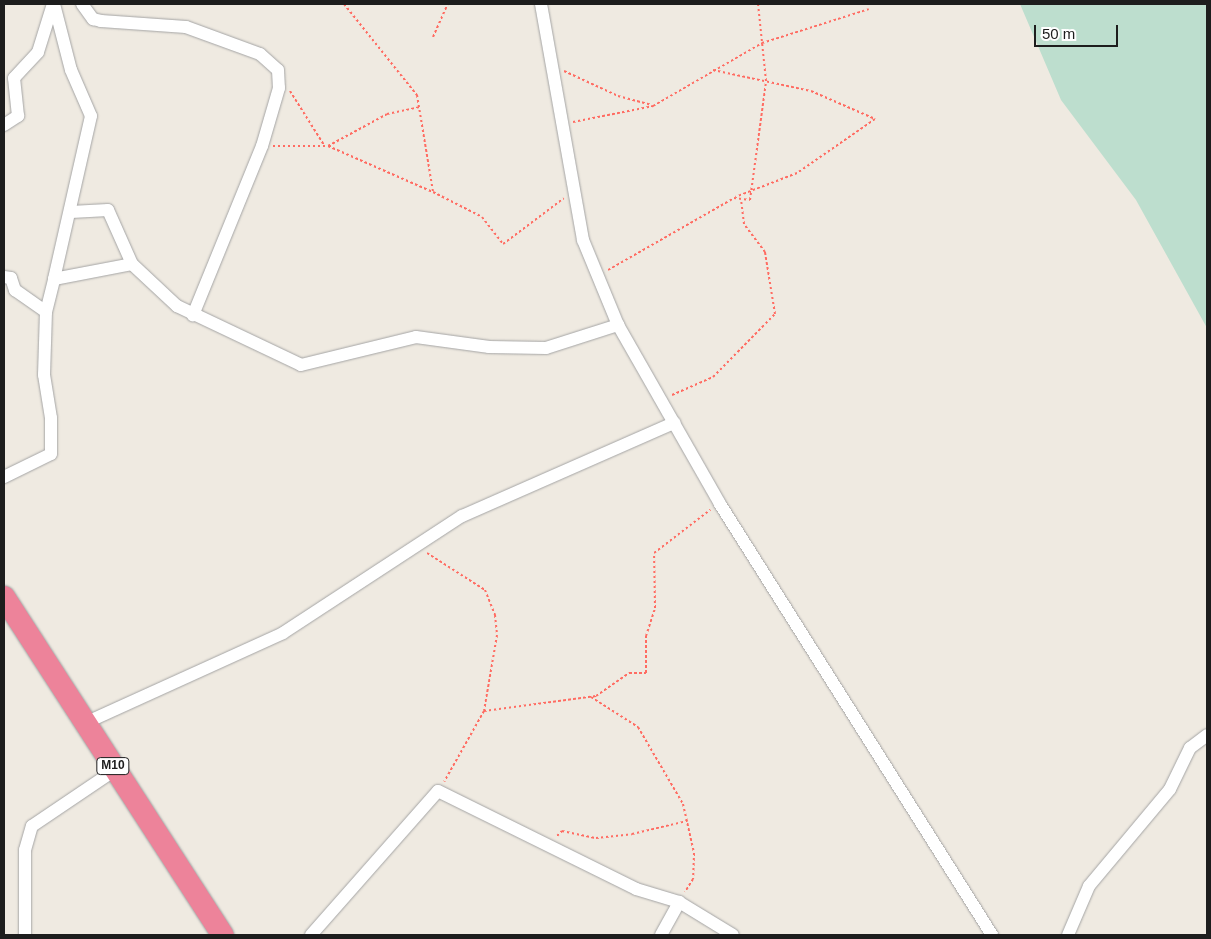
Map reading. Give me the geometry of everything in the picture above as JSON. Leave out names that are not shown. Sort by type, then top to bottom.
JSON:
[{"type":"highway","name":"M10","points":[[4,597],[223,935]]},
{"type":"street","points":[[4,125],[18,116],[14,78],[38,52],[53,4]]},
{"type":"street","points":[[4,477],[51,454],[52,418],[44,375],[46,312],[71,212],[91,116],[71,70],[53,4]]},
{"type":"street","points":[[82,4],[93,19],[186,27],[260,54],[280,76],[262,146],[193,315]]},
{"type":"street","points":[[541,4],[575,190],[596,278],[618,325],[720,504],[992,935]]},
{"type":"street","points":[[71,212],[108,210],[132,264],[177,306],[301,365],[416,337],[489,347],[546,348],[618,325]]},
{"type":"street","points":[[54,279],[132,264]]},
{"type":"street","points":[[4,277],[11,278],[15,290],[46,312]]},
{"type":"street","points":[[85,723],[288,630],[414,545],[517,490],[674,423]]},
{"type":"street","points":[[1068,935],[1090,886],[1165,796],[1190,748],[1207,735]]},
{"type":"street","points":[[26,935],[25,850],[32,826],[115,770]]},
{"type":"street","points":[[311,935],[438,791],[636,889],[679,902],[733,935]]},
{"type":"street","points":[[661,935],[679,902]]},
{"type":"path","points":[[344,4],[415,91],[434,192]]},
{"type":"path","points":[[433,37],[448,4]]},
{"type":"path","points":[[734,198],[750,200],[753,158],[766,81],[758,4]]},
{"type":"path","points":[[563,124],[653,106],[762,43],[869,9]]},
{"type":"path","points":[[550,57],[563,71],[618,96],[653,106]]},
{"type":"path","points":[[596,278],[734,198],[797,174],[875,118],[844,102],[766,81],[713,70]]},
{"type":"path","points":[[280,76],[324,145]]},
{"type":"path","points":[[328,146],[387,114],[419,107]]},
{"type":"path","points":[[262,146],[328,146],[434,192],[482,217],[506,244],[533,218],[575,190]]},
{"type":"path","points":[[660,398],[686,392],[713,377],[775,314],[766,252],[744,224],[741,199]]},
{"type":"path","points":[[484,711],[591,697],[629,673],[646,673],[646,636],[655,608],[654,553],[720,504]]},
{"type":"path","points":[[414,545],[485,590],[492,600],[497,635],[484,711],[438,791]]},
{"type":"path","points":[[591,697],[638,727],[650,741],[683,804],[694,853],[694,879],[679,902]]},
{"type":"path","points":[[546,846],[562,831],[596,838],[687,821]]},
{"type":"green space","points":[[1020,4],[1207,4],[1207,328],[1136,200],[1061,100]]}]
